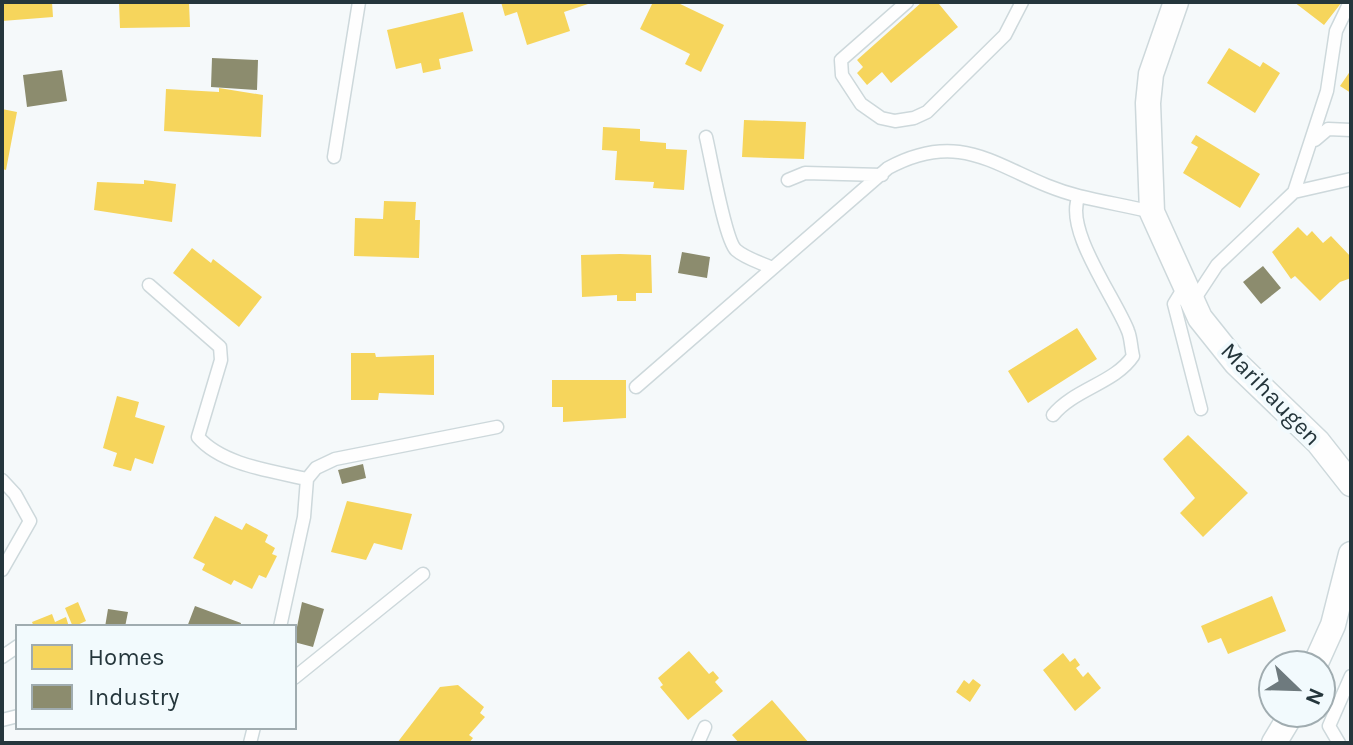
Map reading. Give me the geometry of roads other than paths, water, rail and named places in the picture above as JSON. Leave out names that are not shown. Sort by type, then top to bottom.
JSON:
[{"type":"street","name":"Marihaugen","points":[[1176,2],[1151,74],[1148,103],[1152,212],[1189,295],[1236,363],[1318,442],[1351,484]]},
{"type":"street","points":[[1322,649],[1333,625],[1351,554]]},
{"type":"lane","points":[[334,157],[359,2]]},
{"type":"lane","points":[[907,2],[841,60],[842,75],[851,94],[881,118],[895,121],[927,112],[1005,35],[1022,2]]},
{"type":"lane","name":"Marihaugen","points":[[1201,409],[1174,304],[1189,295],[1294,192],[1313,143],[1336,31],[1350,2]]},
{"type":"lane","points":[[1313,143],[1328,129],[1351,130]]},
{"type":"lane","points":[[706,137],[728,239],[737,251],[770,267]]},
{"type":"lane","points":[[636,387],[688,345],[770,267],[904,159],[941,149],[984,158],[1079,196],[1152,212]]},
{"type":"lane","points":[[788,180],[805,173],[882,175]]},
{"type":"lane","points":[[1294,192],[1351,179]]},
{"type":"lane","points":[[1053,415],[1079,393],[1120,370],[1133,356],[1128,331],[1085,250],[1076,204],[1079,196]]},
{"type":"lane","points":[[149,285],[220,347],[221,360],[198,437],[208,449],[307,479]]},
{"type":"lane","points":[[280,625],[304,517],[307,479],[316,468],[335,459],[497,427]]},
{"type":"lane","points":[[2,480],[15,494],[30,521],[2,570]]},
{"type":"lane","points":[[296,676],[423,574]]},
{"type":"lane","points":[[1339,743],[1329,726],[1351,676]]},
{"type":"lane","points":[[698,743],[705,727]]}]
